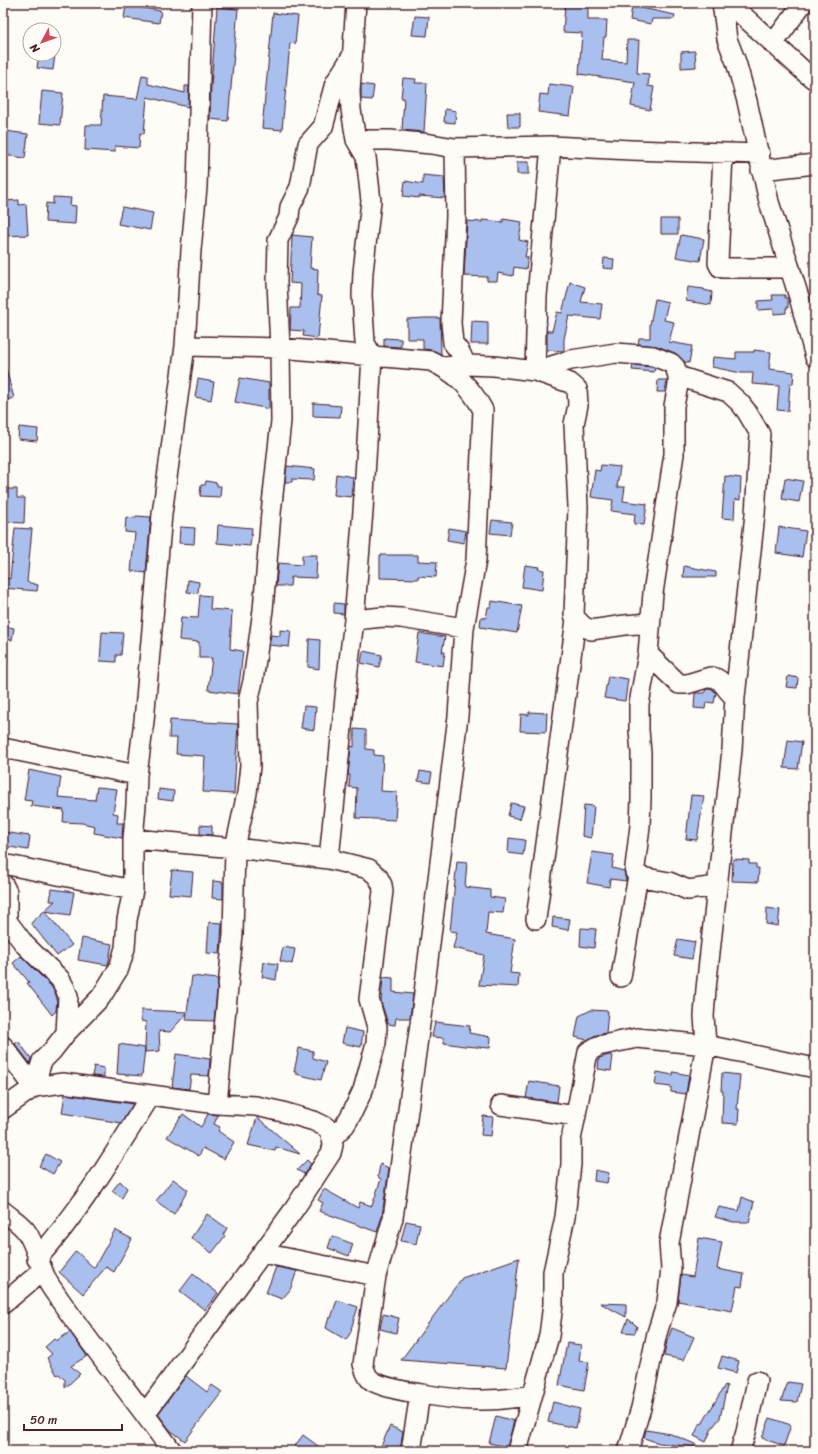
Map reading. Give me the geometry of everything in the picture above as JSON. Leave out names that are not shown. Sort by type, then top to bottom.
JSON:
[{"type":"street","points":[[34,1087],[42,1061],[100,997],[119,968],[125,948],[127,920],[133,890],[133,839],[137,775],[146,698],[162,514],[185,346],[191,250],[197,187],[202,3]]},
{"type":"street","points":[[329,859],[346,677],[354,620],[363,511],[372,356],[365,343],[362,295],[370,201],[366,157],[356,140],[351,110],[352,56],[356,3]]},
{"type":"street","points":[[722,3],[726,39],[736,62],[747,101],[769,202],[790,268],[815,357]]},
{"type":"street","points":[[729,3],[815,80]]},
{"type":"street","points":[[773,44],[803,3]]},
{"type":"street","points":[[217,1104],[233,934],[235,848],[249,778],[250,760],[248,712],[263,610],[271,513],[281,421],[277,282],[278,240],[289,217],[290,207],[300,187],[308,144],[323,126],[335,82],[352,56]]},
{"type":"street","points":[[356,140],[390,140],[455,148],[551,146],[723,154],[760,162],[815,164]]},
{"type":"street","points":[[535,371],[537,296],[551,146]]},
{"type":"street","points":[[455,148],[456,216],[451,323],[453,343],[460,352],[466,365]]},
{"type":"street","points":[[723,154],[718,263],[720,267],[790,268]]},
{"type":"street","points":[[185,346],[280,348],[431,360],[444,367],[464,382],[475,395],[483,410],[476,560],[464,628],[458,716],[421,1017],[392,1218],[376,1276],[363,1364],[366,1375],[372,1381],[382,1385],[420,1394],[481,1400],[509,1399],[532,1395]]},
{"type":"street","points":[[535,371],[571,360],[616,353],[652,356],[665,360],[675,367],[678,376],[674,406],[674,454],[652,592],[648,654],[639,711],[641,799],[640,826],[635,872],[641,877],[669,882],[688,890],[717,886]]},
{"type":"street","points":[[444,367],[466,365],[494,366],[535,371],[570,383],[577,389],[578,405],[574,424],[578,506],[573,608],[576,619],[536,918]]},
{"type":"street","points":[[628,1451],[641,1408],[657,1333],[667,1302],[671,1269],[669,1243],[706,1045],[704,1016],[706,989],[732,750],[735,697],[754,514],[760,434],[747,412],[728,392],[678,376]]},
{"type":"street","points":[[354,620],[383,616],[464,628]]},
{"type":"street","points":[[576,619],[583,626],[591,630],[625,624],[650,623]]},
{"type":"street","points":[[648,654],[679,684],[687,684],[714,677],[721,681],[731,695],[735,697]]},
{"type":"street","points":[[3,748],[137,775]]},
{"type":"street","points":[[133,839],[235,848],[329,859],[369,869],[378,878],[382,885],[383,891],[368,999],[377,1027],[376,1043],[363,1090],[345,1125],[332,1138]]},
{"type":"street","points":[[3,864],[133,890]]},
{"type":"street","points":[[621,977],[638,875]]},
{"type":"street","points":[[4,890],[7,921],[25,945],[60,980],[65,988],[68,996],[66,1033]]},
{"type":"street","points":[[517,1451],[549,1336],[553,1272],[565,1217],[571,1164],[571,1140],[588,1052],[593,1048],[637,1038],[706,1045],[815,1068]]},
{"type":"street","points":[[3,1046],[34,1087]]},
{"type":"street","points":[[3,1109],[34,1087],[62,1083],[217,1104],[256,1106],[314,1121],[326,1127],[330,1132],[333,1145],[331,1153],[295,1208],[145,1414]]},
{"type":"street","points":[[3,1304],[40,1265],[54,1241],[75,1213],[151,1095]]},
{"type":"street","points":[[501,1105],[576,1116]]},
{"type":"street","points":[[3,1212],[20,1224],[27,1232],[49,1285],[99,1355],[172,1451]]},
{"type":"street","points":[[262,1253],[376,1276]]},
{"type":"street","points":[[740,1451],[746,1432],[757,1381]]},
{"type":"street","points":[[411,1451],[420,1394]]},
{"type":"building","points":[[126,5],[161,11],[159,23],[124,18]]},
{"type":"building","points":[[565,5],[588,6],[588,20],[607,20],[602,60],[626,62],[627,40],[639,40],[637,73],[649,74],[648,86],[654,87],[650,110],[631,106],[635,82],[579,74],[582,33],[563,32]]},
{"type":"building","points":[[632,6],[675,15],[674,19],[652,19],[651,24],[630,20]]},
{"type":"building","points":[[217,7],[238,9],[228,121],[210,119]]},
{"type":"building","points":[[273,13],[298,16],[295,44],[290,43],[282,130],[262,128]]},
{"type":"building","points":[[415,16],[429,17],[427,36],[412,35]]},
{"type":"building","points":[[695,51],[696,67],[681,68],[681,52]]},
{"type":"building","points":[[38,62],[54,62],[53,70],[37,68]]},
{"type":"building","points":[[142,75],[148,76],[148,84],[185,93],[185,86],[189,86],[188,107],[147,97],[144,134],[140,133],[139,148],[115,146],[115,152],[85,150],[86,125],[101,125],[103,96],[137,99]]},
{"type":"building","points":[[403,78],[416,79],[415,83],[427,83],[424,132],[402,130],[404,98],[401,98]]},
{"type":"building","points":[[361,84],[374,86],[372,100],[361,99]]},
{"type":"building","points":[[549,84],[574,87],[570,116],[538,112],[540,94],[548,95]]},
{"type":"building","points":[[42,91],[63,93],[60,125],[39,123]]},
{"type":"building","points":[[445,109],[456,111],[455,123],[444,122]]},
{"type":"building","points":[[507,113],[520,113],[520,127],[508,127]]},
{"type":"building","points":[[5,131],[28,134],[25,158],[3,155]]},
{"type":"building","points":[[517,162],[529,162],[529,174],[517,174]]},
{"type":"building","points":[[423,175],[444,177],[445,198],[419,196],[419,198],[403,196],[405,181],[423,184]]},
{"type":"building","points":[[53,197],[71,198],[70,205],[76,206],[75,224],[45,222],[46,203],[53,204]]},
{"type":"building","points":[[19,200],[19,205],[26,204],[28,235],[3,236],[3,201]]},
{"type":"building","points":[[122,207],[153,213],[150,230],[118,224]]},
{"type":"building","points":[[503,219],[522,222],[519,240],[528,242],[525,257],[528,257],[526,269],[514,267],[513,276],[498,273],[497,281],[487,281],[487,277],[464,276],[467,221],[482,222],[482,220],[503,222]]},
{"type":"building","points":[[661,219],[678,219],[678,234],[661,234]]},
{"type":"building","points":[[292,235],[312,237],[310,268],[318,269],[317,295],[322,296],[318,338],[303,336],[304,331],[290,330],[291,308],[300,308],[301,284],[290,283]]},
{"type":"building","points":[[681,235],[704,239],[700,261],[676,257]]},
{"type":"building","points":[[604,258],[614,259],[613,269],[603,268]]},
{"type":"building","points":[[570,282],[585,287],[581,302],[602,304],[600,319],[569,316],[564,339],[564,351],[547,350],[547,331],[552,331],[557,312],[562,313]]},
{"type":"building","points":[[688,287],[704,289],[712,292],[711,305],[686,301]]},
{"type":"building","points":[[772,295],[785,295],[785,298],[788,298],[788,308],[786,308],[786,313],[774,314],[774,309],[758,310],[758,301],[773,300]]},
{"type":"building","points":[[655,299],[668,302],[664,320],[674,322],[669,342],[692,346],[689,363],[685,362],[675,353],[657,346],[638,344],[639,338],[650,338],[650,325]]},
{"type":"building","points":[[440,318],[441,354],[432,350],[423,349],[423,339],[407,339],[407,319]]},
{"type":"building","points":[[472,321],[488,322],[488,344],[471,344]]},
{"type":"building","points":[[384,338],[401,339],[401,347],[384,346]]},
{"type":"building","points":[[754,350],[771,352],[769,369],[794,372],[793,384],[790,384],[788,411],[777,410],[779,386],[752,384],[753,373],[741,373],[712,367],[713,357],[736,359],[736,352],[754,352]]},
{"type":"building","points":[[633,365],[655,368],[654,372],[632,370]]},
{"type":"building","points":[[3,369],[6,369],[14,398],[3,401]]},
{"type":"building","points":[[240,378],[269,383],[269,409],[235,402]]},
{"type":"building","points":[[198,379],[214,382],[211,400],[195,397]]},
{"type":"building","points":[[658,380],[667,380],[665,392],[657,392]]},
{"type":"building","points":[[313,403],[341,406],[340,417],[313,416]]},
{"type":"building","points":[[19,427],[38,429],[37,441],[18,439]]},
{"type":"building","points":[[601,465],[620,467],[617,487],[625,487],[623,501],[647,504],[644,525],[634,524],[635,514],[611,511],[613,500],[591,497],[595,470],[600,471]]},
{"type":"building","points":[[287,466],[315,469],[314,480],[292,479],[292,482],[285,482]]},
{"type":"building","points":[[336,474],[353,477],[351,497],[334,495]]},
{"type":"building","points":[[725,476],[741,478],[740,500],[735,499],[734,519],[722,518]]},
{"type":"building","points":[[785,478],[803,481],[799,502],[782,499]]},
{"type":"building","points":[[206,481],[217,483],[217,486],[221,486],[220,497],[200,496],[201,485],[205,485]]},
{"type":"building","points":[[3,489],[17,489],[17,498],[25,498],[24,523],[3,522]]},
{"type":"building","points":[[136,516],[151,517],[146,573],[131,571],[135,533],[125,532],[126,517],[136,518]]},
{"type":"building","points":[[492,520],[512,522],[510,535],[490,533]]},
{"type":"building","points":[[218,525],[252,528],[250,546],[217,543]]},
{"type":"building","points":[[180,527],[195,528],[194,544],[179,543]]},
{"type":"building","points":[[779,527],[806,531],[802,557],[776,553]]},
{"type":"building","points":[[15,528],[32,529],[27,582],[38,585],[37,591],[3,588],[3,577],[10,579]]},
{"type":"building","points":[[449,528],[466,531],[464,543],[447,540]]},
{"type":"building","points":[[302,555],[317,555],[316,578],[291,577],[290,586],[276,586],[278,563],[302,565]]},
{"type":"building","points":[[380,555],[418,555],[418,561],[437,562],[436,577],[418,576],[418,579],[380,578]]},
{"type":"building","points":[[525,565],[539,567],[538,569],[544,570],[542,590],[522,587]]},
{"type":"building","points":[[684,566],[716,572],[716,577],[683,577]]},
{"type":"building","points":[[188,580],[199,582],[198,593],[187,592]]},
{"type":"building","points":[[200,595],[211,596],[210,609],[232,611],[230,649],[243,651],[238,694],[208,690],[212,658],[199,658],[199,642],[179,640],[181,617],[198,618]]},
{"type":"building","points":[[492,601],[522,606],[517,633],[480,627],[481,617],[486,618],[488,607],[491,607]]},
{"type":"building","points":[[334,603],[344,604],[344,614],[334,613]]},
{"type":"building","points":[[3,626],[14,628],[12,640],[3,638]]},
{"type":"building","points":[[280,630],[291,631],[289,647],[269,645],[271,635],[280,636]]},
{"type":"building","points":[[102,632],[123,633],[121,655],[116,655],[116,662],[100,661]]},
{"type":"building","points":[[419,633],[445,637],[442,652],[445,652],[443,666],[415,662]]},
{"type":"building","points":[[309,639],[320,640],[319,669],[308,667]]},
{"type":"building","points":[[363,651],[382,655],[379,667],[361,663]]},
{"type":"building","points":[[608,676],[628,679],[625,701],[604,698]]},
{"type":"building","points":[[788,676],[798,678],[797,688],[786,687]]},
{"type":"building","points":[[711,688],[716,693],[714,703],[706,702],[705,709],[694,708],[695,693],[705,693],[705,690]]},
{"type":"building","points":[[304,706],[316,707],[314,730],[301,728]]},
{"type":"building","points":[[529,712],[547,713],[546,732],[520,731],[521,714],[529,715]]},
{"type":"building","points":[[170,720],[238,724],[234,794],[203,792],[205,756],[176,754],[177,738],[169,738]]},
{"type":"building","points":[[354,729],[366,730],[366,749],[374,750],[374,755],[383,756],[381,791],[397,792],[395,820],[356,818],[357,788],[349,787],[350,775],[348,775],[351,746],[354,747]]},
{"type":"building","points":[[788,740],[802,742],[798,769],[784,768]]},
{"type":"building","points":[[29,770],[61,777],[58,797],[95,800],[97,787],[117,789],[113,813],[118,814],[117,823],[123,823],[122,838],[94,833],[95,826],[82,823],[63,822],[64,810],[31,806],[32,801],[24,800]]},
{"type":"building","points":[[420,771],[432,773],[430,783],[418,781]]},
{"type":"building","points":[[159,789],[174,791],[173,801],[158,799]]},
{"type":"building","points":[[691,795],[704,796],[697,840],[686,839]]},
{"type":"building","points":[[511,803],[524,806],[520,819],[508,816]]},
{"type":"building","points":[[584,805],[594,806],[591,838],[582,836]]},
{"type":"building","points":[[200,825],[212,826],[212,835],[200,834]]},
{"type":"building","points":[[3,832],[30,836],[28,850],[3,846]]},
{"type":"building","points":[[509,838],[525,840],[523,855],[508,853]]},
{"type":"building","points":[[592,852],[614,855],[612,868],[624,871],[626,881],[610,879],[609,887],[587,883]]},
{"type":"building","points":[[733,859],[749,860],[749,864],[756,864],[756,868],[759,868],[758,882],[732,881]]},
{"type":"building","points":[[457,861],[467,862],[465,887],[490,890],[490,897],[505,899],[503,913],[488,912],[486,934],[515,939],[510,973],[519,974],[518,987],[479,985],[484,955],[453,948],[457,932],[450,931]]},
{"type":"building","points":[[172,870],[193,872],[191,896],[169,894]]},
{"type":"building","points":[[213,881],[223,882],[223,899],[212,898]]},
{"type":"building","points":[[52,889],[74,892],[70,915],[45,911],[72,945],[57,956],[31,923],[55,901],[50,901]]},
{"type":"building","points":[[767,908],[780,910],[778,926],[766,924]]},
{"type":"building","points":[[553,917],[570,919],[568,930],[552,927]]},
{"type":"building","points":[[209,922],[222,923],[220,954],[207,953]]},
{"type":"building","points":[[581,928],[596,929],[594,948],[580,946]]},
{"type":"building","points":[[82,938],[112,944],[108,965],[78,960]]},
{"type":"building","points":[[678,939],[695,942],[692,959],[674,956]]},
{"type":"building","points":[[283,947],[295,949],[292,964],[280,961]]},
{"type":"building","points":[[21,956],[51,986],[55,993],[57,998],[56,1011],[52,1015],[27,983],[29,982],[13,963]]},
{"type":"building","points":[[264,962],[278,964],[276,980],[262,977]]},
{"type":"building","points":[[192,976],[218,979],[214,1021],[186,1020],[187,1013],[170,1032],[159,1031],[160,1051],[145,1052],[146,1022],[141,1021],[141,1010],[187,1012]]},
{"type":"building","points":[[383,977],[393,978],[393,992],[413,994],[410,1018],[396,1018],[395,1025],[388,1024],[381,1002]]},
{"type":"building","points":[[591,1010],[608,1011],[606,1033],[596,1035],[587,1040],[575,1037],[579,1016]]},
{"type":"building","points":[[435,1022],[470,1026],[469,1033],[491,1037],[490,1048],[444,1043],[444,1038],[432,1037]]},
{"type":"building","points":[[345,1028],[363,1032],[361,1047],[342,1043]]},
{"type":"building","points":[[18,1041],[31,1058],[30,1063],[15,1044]]},
{"type":"building","points":[[119,1044],[145,1048],[142,1076],[117,1074]]},
{"type":"building","points":[[299,1048],[313,1051],[313,1058],[326,1062],[321,1080],[296,1074],[296,1072],[294,1072]]},
{"type":"building","points":[[176,1054],[210,1059],[209,1076],[191,1075],[189,1089],[172,1087]]},
{"type":"building","points":[[609,1055],[613,1056],[611,1071],[598,1069],[599,1058]]},
{"type":"building","points":[[94,1066],[104,1068],[104,1077],[92,1076]]},
{"type":"building","points":[[657,1072],[673,1075],[673,1072],[689,1075],[686,1094],[671,1092],[671,1087],[655,1085]]},
{"type":"building","points":[[722,1073],[740,1075],[737,1109],[739,1109],[738,1124],[722,1123]]},
{"type":"building","points":[[529,1081],[559,1086],[557,1102],[526,1098]]},
{"type":"building","points":[[65,1094],[133,1104],[121,1123],[62,1113]]},
{"type":"building","points":[[183,1114],[201,1127],[208,1114],[218,1115],[214,1124],[220,1127],[218,1131],[234,1142],[224,1159],[203,1148],[199,1156],[167,1137]]},
{"type":"building","points":[[483,1116],[493,1117],[491,1136],[481,1135]]},
{"type":"building","points":[[257,1118],[300,1154],[276,1147],[275,1151],[248,1145]]},
{"type":"building","points":[[46,1154],[60,1162],[53,1174],[39,1166]]},
{"type":"building","points":[[307,1160],[311,1164],[304,1174],[297,1170]]},
{"type":"building","points":[[380,1164],[389,1168],[382,1216],[377,1232],[319,1211],[323,1203],[318,1200],[324,1189],[358,1208],[360,1202],[372,1206],[381,1179],[378,1177]]},
{"type":"building","points":[[595,1170],[609,1173],[607,1183],[594,1181]]},
{"type":"building","points":[[173,1179],[188,1190],[174,1214],[156,1201]]},
{"type":"building","points":[[120,1181],[127,1188],[122,1198],[112,1191]]},
{"type":"building","points":[[742,1197],[754,1202],[749,1222],[733,1222],[715,1217],[719,1207],[739,1211]]},
{"type":"building","points":[[207,1214],[227,1228],[223,1235],[225,1236],[212,1253],[191,1238]]},
{"type":"building","points":[[406,1221],[420,1224],[416,1244],[401,1241]]},
{"type":"building","points":[[115,1230],[132,1239],[114,1272],[106,1267],[83,1294],[59,1272],[76,1251],[94,1268]]},
{"type":"building","points":[[332,1236],[353,1244],[349,1256],[328,1248]]},
{"type":"building","points":[[699,1238],[722,1242],[717,1269],[744,1274],[742,1287],[737,1286],[732,1311],[678,1301],[681,1275],[693,1277]]},
{"type":"building","points":[[519,1258],[506,1368],[401,1360],[462,1278]]},
{"type":"building","points":[[276,1267],[297,1271],[290,1290],[282,1299],[266,1293]]},
{"type":"building","points":[[193,1274],[218,1293],[205,1310],[180,1291]]},
{"type":"building","points":[[337,1300],[358,1307],[351,1329],[352,1330],[346,1340],[326,1328],[329,1317],[331,1318]]},
{"type":"building","points":[[600,1303],[626,1304],[626,1317]]},
{"type":"building","points":[[383,1314],[399,1318],[396,1333],[380,1329]]},
{"type":"building","points":[[628,1319],[637,1326],[635,1333],[623,1332]]},
{"type":"building","points":[[672,1328],[694,1337],[684,1360],[664,1356],[667,1341]]},
{"type":"building","points":[[70,1332],[87,1356],[71,1366],[80,1374],[65,1388],[65,1380],[59,1374],[57,1375],[47,1358],[52,1354],[45,1347],[54,1339],[56,1341]]},
{"type":"building","points":[[567,1343],[581,1345],[579,1361],[589,1362],[584,1390],[559,1385]]},
{"type":"building","points":[[722,1356],[739,1361],[736,1373],[718,1368]]},
{"type":"building","points":[[186,1376],[207,1392],[212,1385],[222,1392],[185,1441],[170,1430],[158,1414]]},
{"type":"building","points":[[788,1382],[801,1384],[797,1402],[781,1401]]},
{"type":"building","points":[[725,1385],[727,1386],[720,1418],[712,1428],[706,1442],[694,1436],[700,1423],[702,1424]]},
{"type":"building","points":[[553,1402],[580,1409],[576,1428],[548,1422]]},
{"type":"building","points":[[496,1416],[514,1421],[507,1447],[489,1443]]},
{"type":"building","points":[[770,1418],[791,1425],[784,1446],[762,1438]]},
{"type":"building","points":[[390,1426],[403,1432],[400,1451],[393,1451],[381,1446]]},
{"type":"building","points":[[646,1430],[671,1434],[695,1444],[694,1447],[659,1443],[644,1438]]},
{"type":"building","points":[[303,1435],[325,1451],[291,1451]]}]
